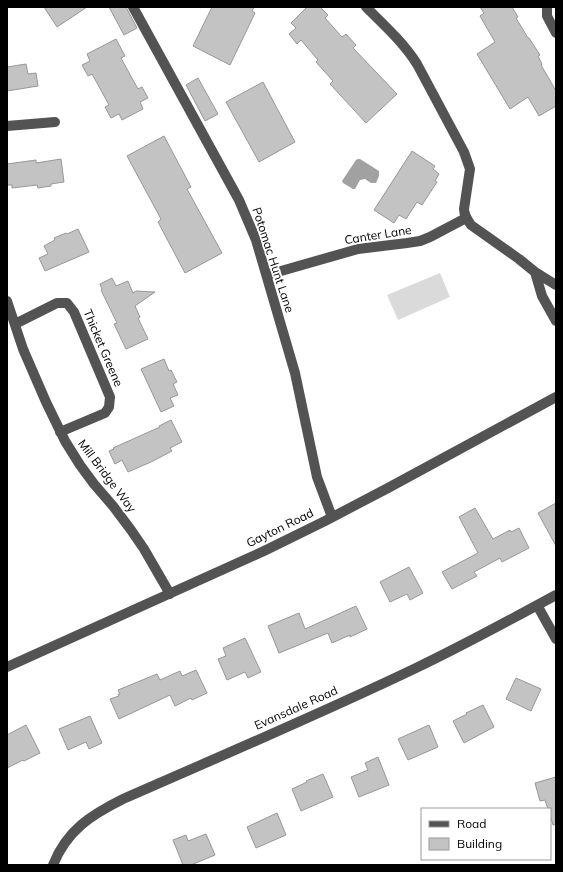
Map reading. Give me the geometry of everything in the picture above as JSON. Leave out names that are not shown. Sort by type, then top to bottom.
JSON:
[{"type":"street","name":"Potomac Hunt Lane","points":[[133,7],[239,200],[256,240],[296,373],[317,477],[332,517]]},
{"type":"street","points":[[366,7],[411,54],[464,152],[470,169],[464,208],[466,218],[471,224],[535,272],[556,285]]},
{"type":"street","points":[[547,7],[547,16],[556,33]]},
{"type":"street","points":[[7,126],[55,122]]},
{"type":"street","name":"Canter Lane","points":[[267,275],[358,249],[420,241],[466,218]]},
{"type":"street","points":[[535,272],[542,296],[556,321]]},
{"type":"street","name":"Mill Bridge Way","points":[[7,301],[24,349],[46,402],[65,441],[94,484],[131,530],[144,549],[170,594]]},
{"type":"street","name":"Thicket Greene","points":[[15,324],[57,303],[68,303],[74,312],[110,397],[109,407],[105,413],[60,432]]},
{"type":"street","name":"Gayton Road","points":[[7,667],[264,551],[388,488],[556,397]]},
{"type":"street","name":"Evansdale Road","points":[[53,865],[57,855],[72,833],[81,824],[101,810],[417,668],[556,595]]},
{"type":"street","points":[[537,605],[556,639]]},
{"type":"shaded area","points":[[358,159],[379,171],[379,176],[376,183],[371,183],[365,179],[360,180],[355,189],[353,189],[342,181]]},
{"type":"shaded area","points":[[440,273],[450,297],[398,320],[387,295]]},
{"type":"building","points":[[44,7],[87,7],[57,27]]},
{"type":"building","points":[[109,7],[126,7],[137,28],[124,35]]},
{"type":"building","points":[[212,7],[254,7],[252,11],[255,13],[230,65],[193,46]]},
{"type":"building","points":[[307,7],[320,7],[328,15],[325,18],[342,37],[346,34],[356,45],[353,48],[397,94],[366,123],[330,84],[333,81],[316,62],[318,60],[301,40],[297,44],[289,34],[296,28],[291,23]]},
{"type":"building","points":[[480,7],[512,7],[518,17],[516,18],[540,55],[538,56],[542,64],[541,65],[556,91],[556,106],[539,116],[528,97],[510,109],[477,54],[495,42],[480,16],[484,13]]},
{"type":"building","points":[[116,39],[125,56],[121,58],[138,89],[142,87],[148,98],[140,102],[143,109],[122,120],[119,114],[111,118],[105,107],[109,105],[97,83],[92,74],[88,76],[82,65],[90,61],[87,54]]},
{"type":"building","points":[[26,64],[28,74],[36,73],[38,86],[7,91],[7,67]]},
{"type":"building","points":[[198,78],[218,114],[205,121],[186,85]]},
{"type":"building","points":[[263,82],[295,142],[259,162],[226,102]]},
{"type":"building","points":[[164,136],[191,187],[187,189],[222,253],[185,273],[158,222],[161,219],[127,156]]},
{"type":"building","points":[[412,151],[435,166],[433,169],[439,174],[435,181],[437,182],[422,205],[417,202],[406,219],[399,215],[394,223],[374,210]]},
{"type":"building","points":[[61,159],[64,182],[38,188],[37,185],[12,188],[12,185],[7,185],[7,164],[36,160],[36,163]]},
{"type":"building","points":[[78,229],[89,252],[45,271],[39,258],[48,254],[44,246],[55,240],[54,238]]},
{"type":"building","points":[[112,278],[116,286],[128,281],[133,293],[136,291],[155,292],[135,306],[140,317],[138,318],[148,339],[126,349],[114,324],[117,323],[101,290],[100,284]]},
{"type":"building","points":[[164,359],[169,371],[171,370],[177,382],[173,384],[178,395],[170,398],[174,406],[161,412],[141,369]]},
{"type":"building","points":[[171,420],[182,442],[170,448],[172,451],[128,472],[122,460],[115,464],[109,451],[160,427],[159,426]]},
{"type":"building","points":[[556,503],[556,546],[538,513]]},
{"type":"building","points":[[475,508],[493,539],[510,530],[511,532],[519,528],[529,548],[502,562],[500,558],[474,572],[477,576],[452,589],[442,572],[478,553],[459,517]]},
{"type":"building","points":[[409,567],[423,593],[410,600],[407,594],[390,602],[380,582]]},
{"type":"building","points":[[356,606],[367,629],[332,643],[328,633],[279,653],[268,626],[299,613],[305,629]]},
{"type":"building","points":[[245,638],[261,672],[248,678],[245,672],[227,680],[218,659],[226,656],[223,648]]},
{"type":"building","points":[[196,670],[207,693],[192,700],[191,698],[175,706],[170,695],[119,719],[110,699],[119,696],[118,694],[120,694],[118,690],[157,674],[160,680],[180,671],[182,676]]},
{"type":"building","points":[[516,678],[541,689],[531,711],[506,699]]},
{"type":"building","points":[[483,705],[494,727],[464,743],[453,721]]},
{"type":"building","points":[[90,716],[102,743],[89,749],[86,742],[68,750],[59,729]]},
{"type":"building","points":[[26,725],[40,753],[7,768],[7,735]]},
{"type":"building","points":[[429,725],[438,747],[408,760],[398,739]]},
{"type":"building","points":[[378,757],[389,785],[359,797],[351,777],[368,770],[365,763]]},
{"type":"building","points":[[323,774],[333,797],[301,811],[292,789]]},
{"type":"building","points":[[556,777],[556,824],[553,825],[551,818],[551,808],[548,808],[545,800],[540,801],[535,783]]},
{"type":"building","points":[[277,813],[286,835],[256,848],[247,827]]},
{"type":"building","points":[[206,834],[215,855],[191,865],[183,865],[173,840],[186,835],[188,841]]}]
